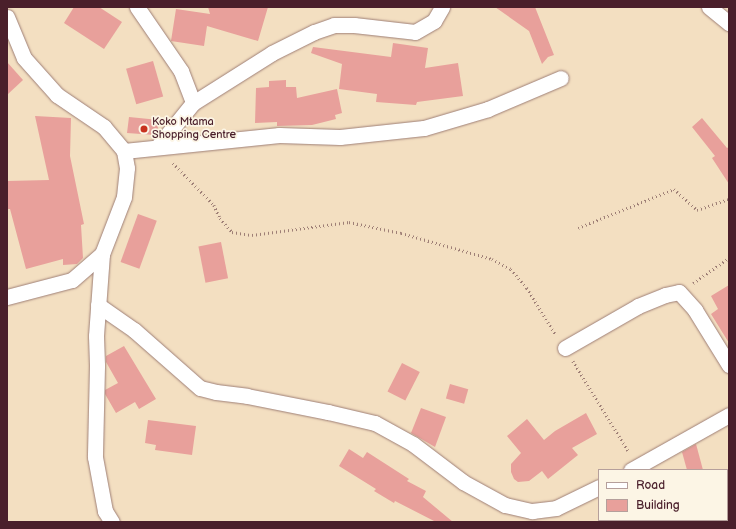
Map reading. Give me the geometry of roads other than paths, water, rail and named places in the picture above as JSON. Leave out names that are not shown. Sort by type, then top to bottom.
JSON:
[{"type":"street","points":[[137,7],[181,71],[193,103]]},
{"type":"street","points":[[158,146],[193,103],[272,53],[314,32],[334,25],[354,25],[415,32],[434,21],[442,7]]},
{"type":"street","points":[[709,7],[729,23]]},
{"type":"street","points":[[7,17],[24,58],[57,95],[104,127],[124,150],[127,168],[124,197],[102,254],[96,336],[97,366],[95,457],[106,511],[112,522]]},
{"type":"street","points":[[124,150],[279,135],[340,137],[424,128],[488,109],[561,78]]},
{"type":"street","points":[[7,297],[72,280],[102,254]]},
{"type":"street","points":[[565,348],[638,306],[665,295],[679,292],[695,310],[729,365]]},
{"type":"street","points":[[98,305],[134,330],[200,388],[328,412],[375,423],[413,444],[463,482],[505,505],[532,511],[556,508],[598,488]]},
{"type":"street","points":[[634,468],[729,415]]},
{"type":"place","name":"Koko Mtama Shopping Centre","points":[[144,129]]}]
